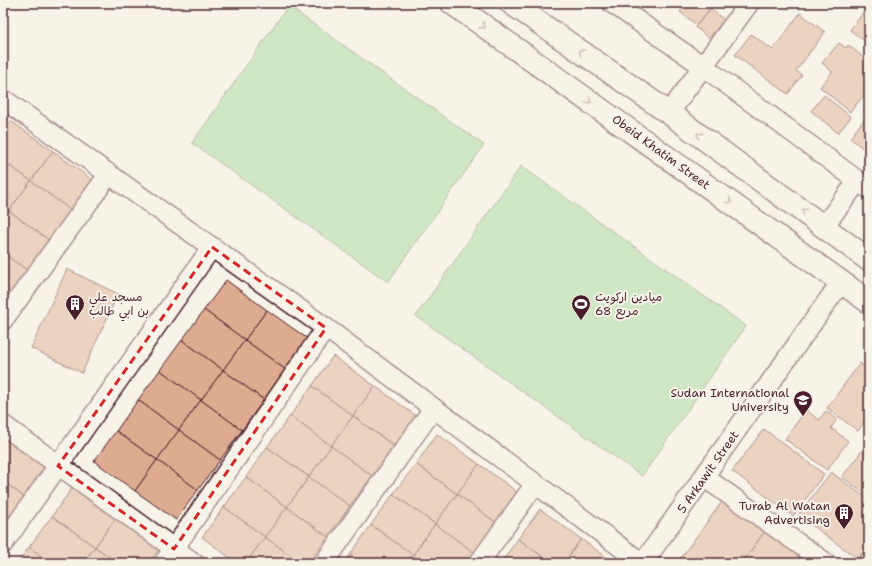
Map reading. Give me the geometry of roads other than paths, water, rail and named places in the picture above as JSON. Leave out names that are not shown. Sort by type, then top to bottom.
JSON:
[{"type":"main road","name":"Obeid Khatim Street","points":[[452,3],[869,302]]},
{"type":"main road","points":[[511,3],[669,113],[869,260]]},
{"type":"street","points":[[612,3],[704,67],[864,185],[824,226]]},
{"type":"street","points":[[669,113],[704,67],[749,3]]},
{"type":"street","points":[[3,99],[326,328],[642,563]]},
{"type":"street","points":[[3,320],[109,174]]},
{"type":"street","points":[[3,544],[212,247]]},
{"type":"street","name":"5 Arkawit Street","points":[[642,563],[704,478],[841,282]]},
{"type":"street","points":[[169,556],[326,328]]},
{"type":"street","points":[[324,563],[433,409]]},
{"type":"street","points":[[3,425],[58,466],[169,556],[194,563]]},
{"type":"street","points":[[704,478],[826,563]]},
{"type":"street","points":[[479,563],[535,484]]},
{"type":"place","name":"مسجد علي بن ابي طالب","points":[[75,321]]},
{"type":"place","name":"ميادين اركويت مربع 68","points":[[581,321]]},
{"type":"place","name":"Sudan International University","points":[[803,417]]},
{"type":"place","name":"Turab Al Watan Advertising","points":[[844,530]]}]
